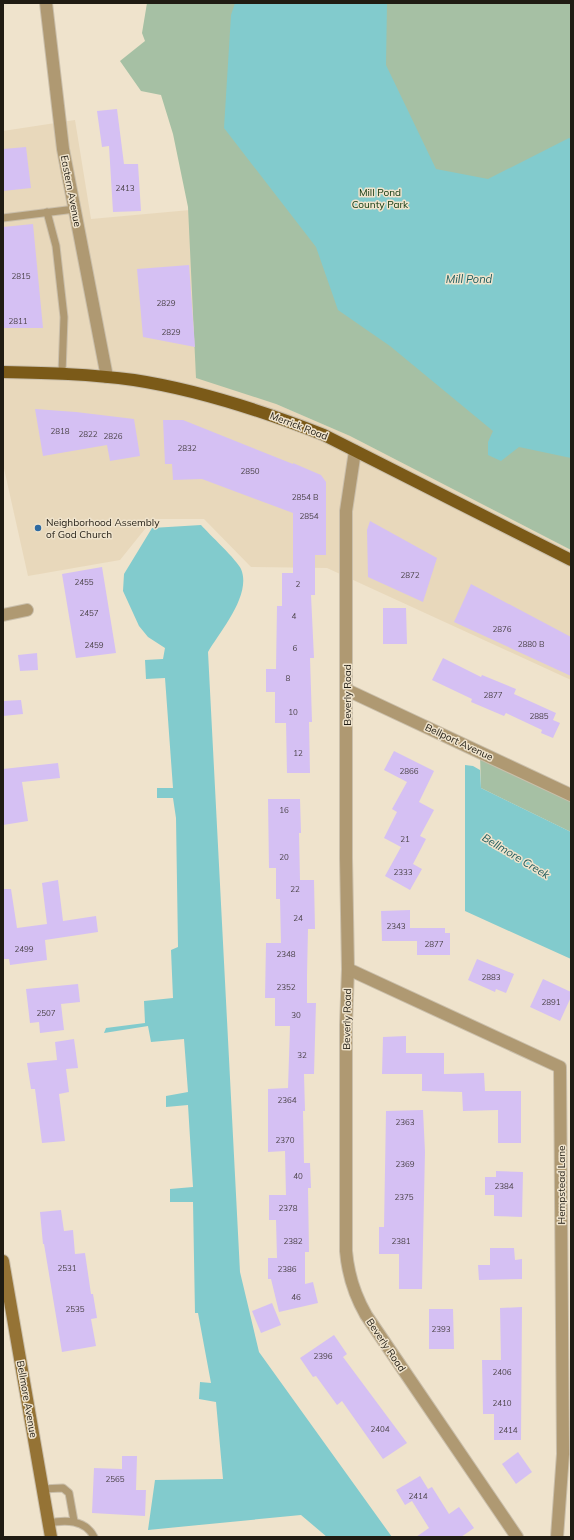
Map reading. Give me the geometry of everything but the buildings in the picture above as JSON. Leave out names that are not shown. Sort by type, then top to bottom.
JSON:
[{"type":"main road","name":"Merrick Road","points":[[3,372],[62,373],[134,380],[194,392],[285,420],[324,435],[571,560]]},
{"type":"street","name":"Eastern Avenue","points":[[46,3],[63,149],[107,377]]},
{"type":"street","name":"Beverly Road","points":[[355,451],[346,511],[346,858],[348,969],[346,1025],[346,1251],[348,1273],[355,1295],[366,1315],[517,1537]]},
{"type":"street","points":[[3,615],[26,610]]},
{"type":"street","name":"Bellport Avenue","points":[[347,690],[571,795]]},
{"type":"street","name":"Hempstead Lane","points":[[348,969],[560,1067],[562,1454],[557,1537]]},
{"type":"street","name":"Bellmore Avenue","points":[[3,1261],[51,1537]]},
{"type":"lane","points":[[3,218],[74,209]]},
{"type":"lane","points":[[47,212],[56,246],[64,317],[62,373]]},
{"type":"lane","points":[[42,1489],[63,1488],[69,1493],[74,1521]]},
{"type":"lane","points":[[48,1523],[74,1521],[84,1525],[94,1537]]},
{"type":"shaded area","points":[[75,120],[91,219],[190,210],[276,404],[350,436],[571,550],[571,680],[327,568],[251,567],[204,519],[153,519],[120,560],[28,576],[3,464],[3,131]]},
{"type":"green space","name":"Mill Pond County Park","points":[[147,3],[571,3],[571,550],[350,436],[276,404],[196,378],[188,207],[173,134],[161,95],[141,91],[120,61],[145,41],[142,33]]},
{"type":"green space","points":[[480,755],[571,797],[571,832],[481,788]]},
{"type":"water","name":"Mill Pond","points":[[235,3],[387,3],[386,65],[436,169],[488,179],[569,138],[571,139],[571,458],[519,447],[501,461],[488,455],[488,442],[493,431],[390,346],[338,310],[316,247],[224,128],[231,15]]},
{"type":"water","points":[[201,525],[239,565],[243,579],[239,601],[208,652],[240,1272],[259,1352],[392,1537],[327,1537],[301,1515],[148,1530],[155,1480],[223,1479],[216,1402],[199,1399],[200,1382],[211,1383],[198,1313],[195,1313],[193,1202],[170,1202],[170,1189],[193,1187],[188,1105],[166,1107],[166,1096],[188,1092],[184,1039],[151,1042],[148,1026],[104,1033],[106,1028],[145,1023],[144,1001],[173,998],[171,950],[178,947],[176,818],[173,798],[157,798],[157,788],[173,788],[165,678],[146,679],[145,660],[163,659],[165,648],[148,637],[139,626],[123,591],[124,574],[152,528]]},
{"type":"water","name":"Bellmore Creek","points":[[465,765],[473,766],[480,770],[481,788],[571,832],[571,959],[465,911]]},
{"type":"place","name":"Neighborhood Assembly of God Church","points":[[38,528]]}]
